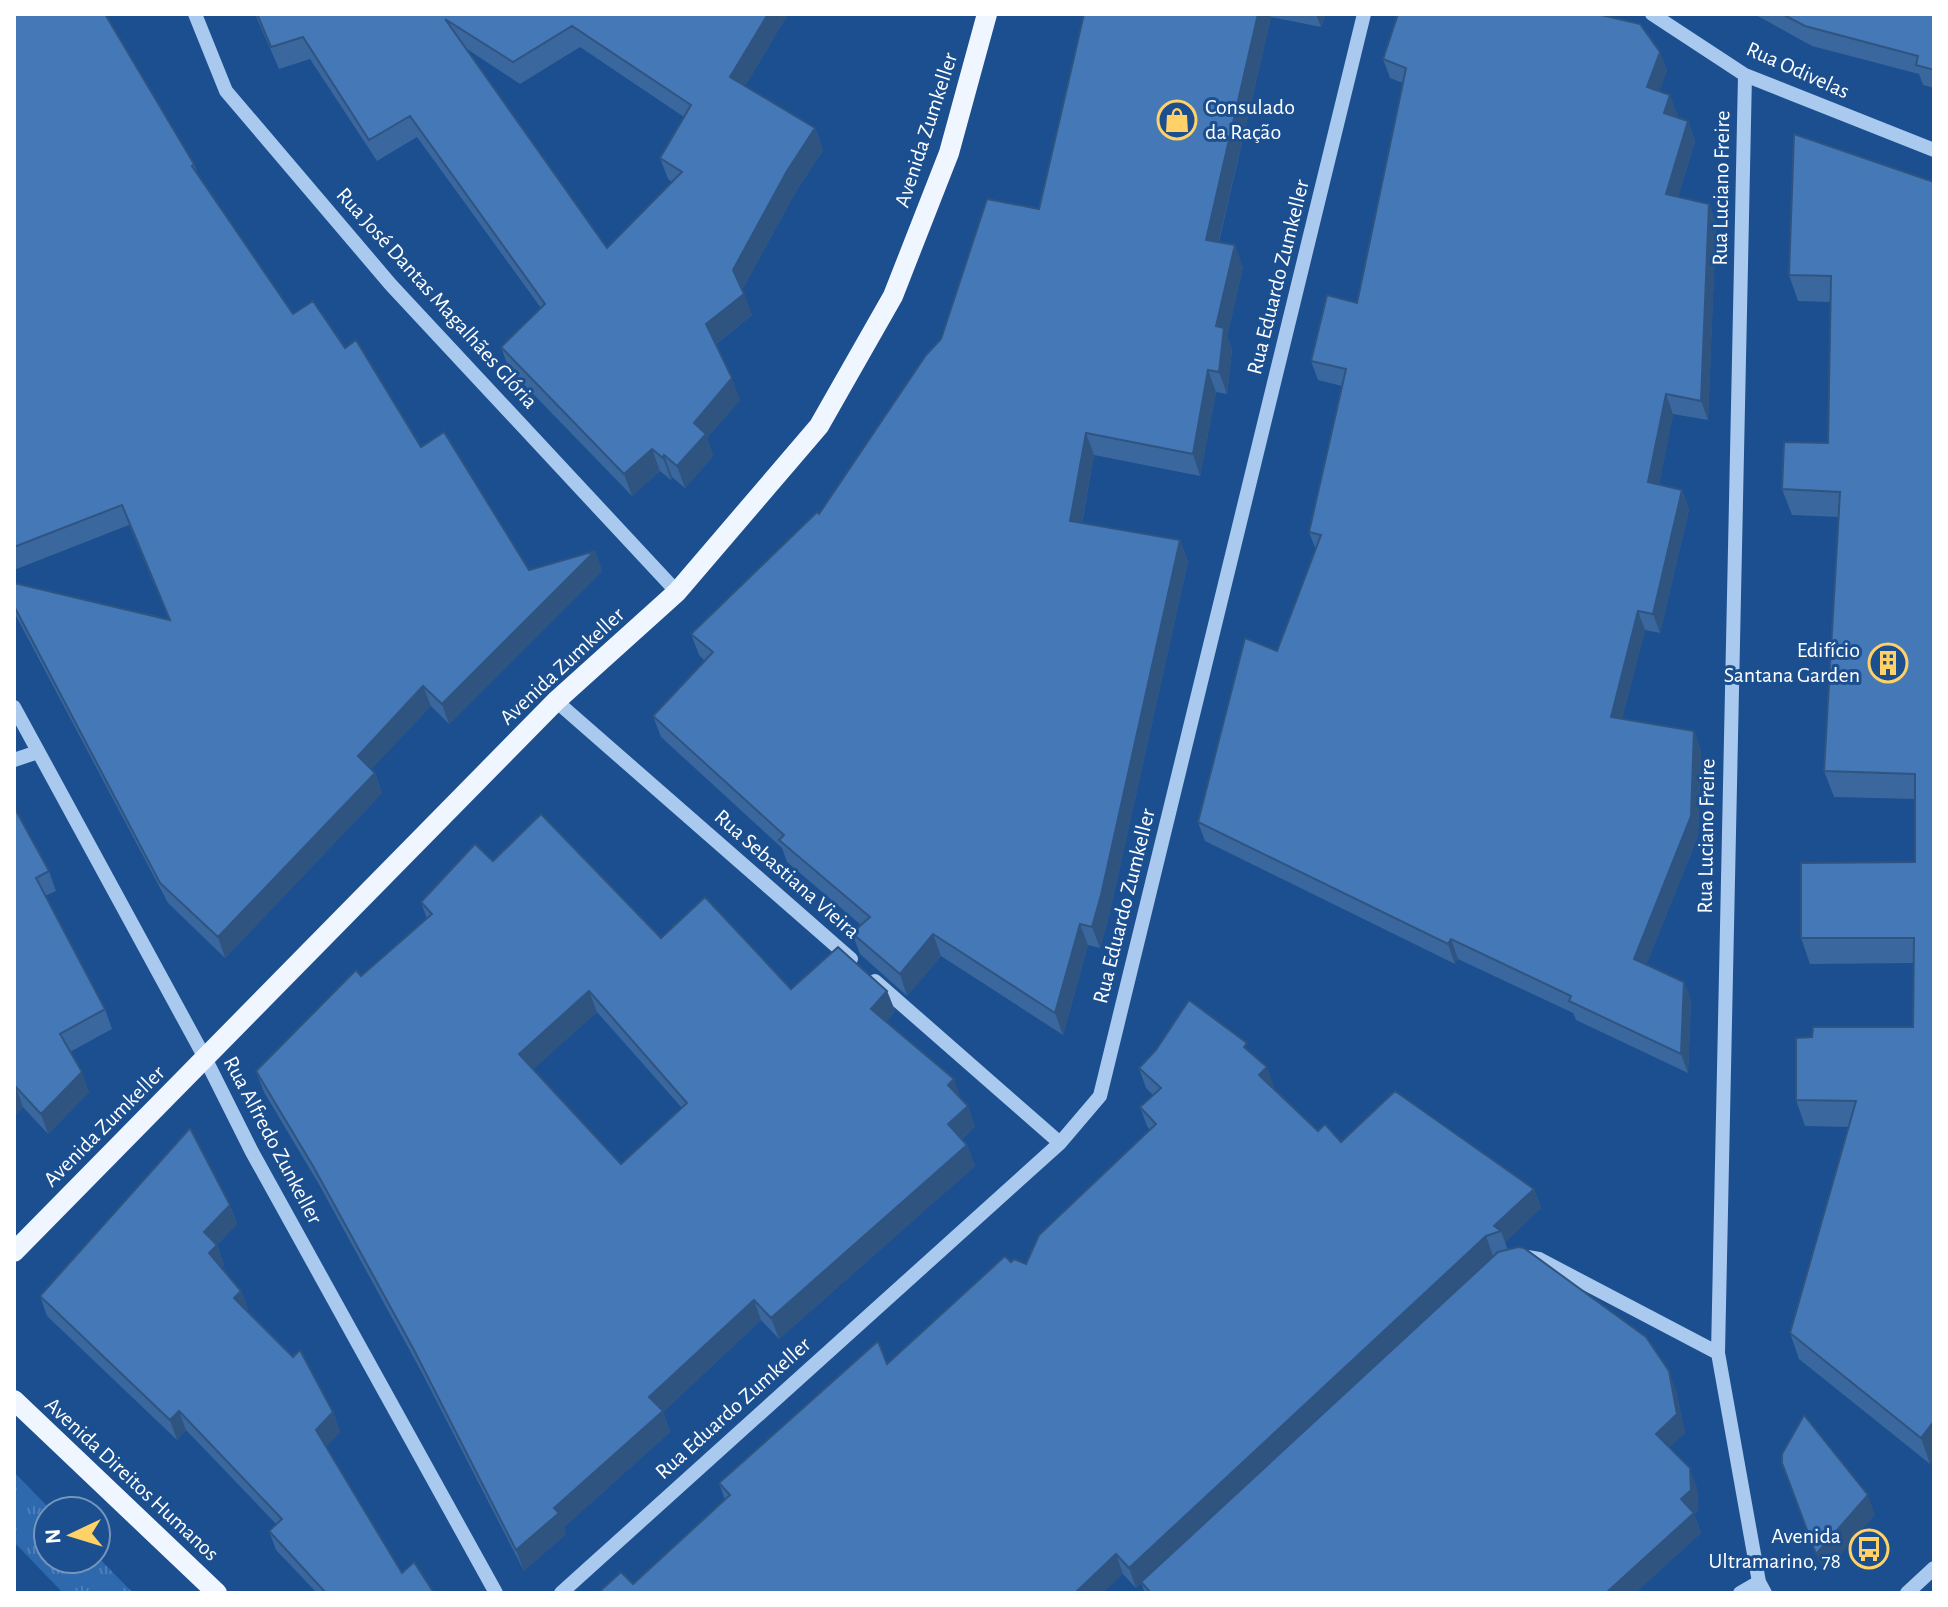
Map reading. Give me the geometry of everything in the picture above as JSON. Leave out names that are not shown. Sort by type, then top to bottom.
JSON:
[{"type":"main road","name":"Avenida Zumkeller","points":[[14,1252],[556,701],[677,592],[819,426],[893,296],[949,153],[987,14]]},
{"type":"main road","name":"Avenida Direitos Humanos","points":[[14,1400],[217,1593]]},
{"type":"street","name":"Rua José Dantas Magalhães Glória","points":[[195,14],[226,91],[391,285],[677,592]]},
{"type":"street","name":"Rua Eduardo Zumkeller","points":[[561,1593],[1060,1143],[1100,1096],[1364,14]]},
{"type":"street","name":"Rua Odivelas","points":[[1652,14],[1745,75],[1934,150]]},
{"type":"street","name":"Rua Luciano Freire","points":[[1745,75],[1718,1353],[1762,1588]]},
{"type":"street","name":"Rua Sebastiana Vieira","points":[[556,701],[1060,1143]]},
{"type":"street","name":"Rua Alfredo Zunkeller","points":[[14,707],[205,1058],[252,1152],[496,1593]]},
{"type":"street","points":[[14,760],[38,752]]},
{"type":"street","points":[[1512,1260],[1525,1256],[1539,1259],[1718,1353]]},
{"type":"street","points":[[1907,1593],[1934,1568]]},
{"type":"street","points":[[1740,1593],[1762,1588]]},
{"type":"green space","points":[[14,1472],[36,1495],[32,1495],[32,1561],[14,1542]]},
{"type":"green space","points":[[112,1571],[133,1593],[63,1593],[46,1575],[112,1575]]},
{"type":"building","points":[[14,14],[105,14],[194,164],[192,166],[293,314],[313,301],[345,348],[356,340],[421,447],[444,432],[529,570],[595,551],[442,704],[423,686],[358,756],[375,773],[218,937],[160,883],[14,606],[14,583],[170,620],[122,505],[14,547]]},
{"type":"building","points":[[257,14],[768,14],[730,77],[815,128],[787,171],[733,270],[744,294],[706,324],[732,378],[694,423],[706,434],[677,466],[652,449],[624,474],[501,347],[545,304],[410,116],[369,140],[303,37],[271,47]],"holes":[[[445,19],[513,62],[572,26],[691,105],[660,158],[682,172],[607,248]]]},
{"type":"building","points":[[1084,14],[1258,14],[1206,240],[1235,245],[1216,326],[1224,328],[1219,372],[1208,370],[1193,454],[1086,433],[1070,521],[1180,540],[1101,895],[1092,927],[1080,924],[1055,1013],[933,934],[900,974],[852,933],[870,917],[779,840],[784,835],[653,716],[713,652],[691,634],[817,512],[819,514],[926,355],[941,339],[987,199],[1039,209]]},
{"type":"building","points":[[1398,14],[1597,14],[1640,24],[1660,52],[1647,87],[1670,95],[1664,113],[1688,121],[1666,194],[1709,204],[1701,401],[1666,394],[1648,482],[1682,490],[1653,614],[1638,611],[1611,717],[1694,731],[1691,816],[1634,959],[1684,982],[1681,1054],[1569,1001],[1571,996],[1451,939],[1448,944],[1198,822],[1245,638],[1277,651],[1321,535],[1309,532],[1346,369],[1311,361],[1327,295],[1357,303],[1406,68],[1383,59]]},
{"type":"building","points":[[1782,14],[1934,14],[1934,70],[1916,65],[1918,56],[1805,26]]},
{"type":"building","points":[[1794,134],[1934,182],[1934,1421],[1921,1438],[1790,1333],[1856,1101],[1796,1100],[1796,1038],[1812,1037],[1813,1027],[1913,1027],[1914,938],[1801,938],[1801,863],[1915,862],[1915,774],[1824,771],[1840,492],[1782,489],[1784,442],[1828,443],[1831,276],[1789,275]]},
{"type":"building","points":[[14,807],[49,871],[36,878],[105,1009],[60,1034],[82,1072],[41,1114],[16,1087],[14,1090]]},
{"type":"building","points":[[541,814],[661,938],[705,897],[791,989],[838,947],[887,991],[871,1009],[954,1079],[948,1085],[968,1106],[948,1124],[967,1145],[771,1318],[754,1300],[649,1397],[663,1411],[554,1508],[559,1513],[516,1550],[414,1350],[313,1166],[256,1071],[356,970],[361,976],[432,914],[421,902],[475,844],[493,861]],"holes":[[[589,991],[687,1103],[621,1164],[519,1054]]]},
{"type":"building","points":[[1189,1000],[1247,1043],[1244,1047],[1267,1067],[1259,1075],[1318,1131],[1325,1124],[1341,1142],[1395,1091],[1534,1189],[1494,1226],[1501,1231],[1486,1236],[1129,1568],[1116,1554],[1075,1593],[598,1593],[621,1572],[633,1584],[730,1495],[719,1483],[878,1341],[887,1364],[1005,1256],[1011,1262],[1014,1259],[1026,1264],[1039,1235],[1156,1124],[1140,1107],[1161,1088],[1139,1068],[1156,1050]]},
{"type":"building","points":[[190,1128],[230,1205],[204,1232],[217,1245],[209,1253],[241,1291],[234,1298],[293,1357],[300,1350],[333,1412],[316,1430],[402,1573],[414,1562],[434,1593],[326,1593],[269,1531],[282,1519],[179,1411],[170,1420],[40,1296]]},
{"type":"building","points":[[1524,1248],[1646,1337],[1669,1371],[1677,1414],[1656,1434],[1690,1468],[1691,1490],[1681,1499],[1694,1513],[1606,1593],[1151,1593],[1141,1582],[1498,1252]]},
{"type":"building","points":[[1804,1415],[1868,1495],[1816,1554],[1782,1463],[1782,1454]]},
{"type":"place","name":"Consulado da Ração","points":[[1177,120]]},
{"type":"place","name":"Edifício Santana Garden","points":[[1888,663]]},
{"type":"place","name":"Avenida Ultramarino, 78","points":[[1869,1549]]}]
